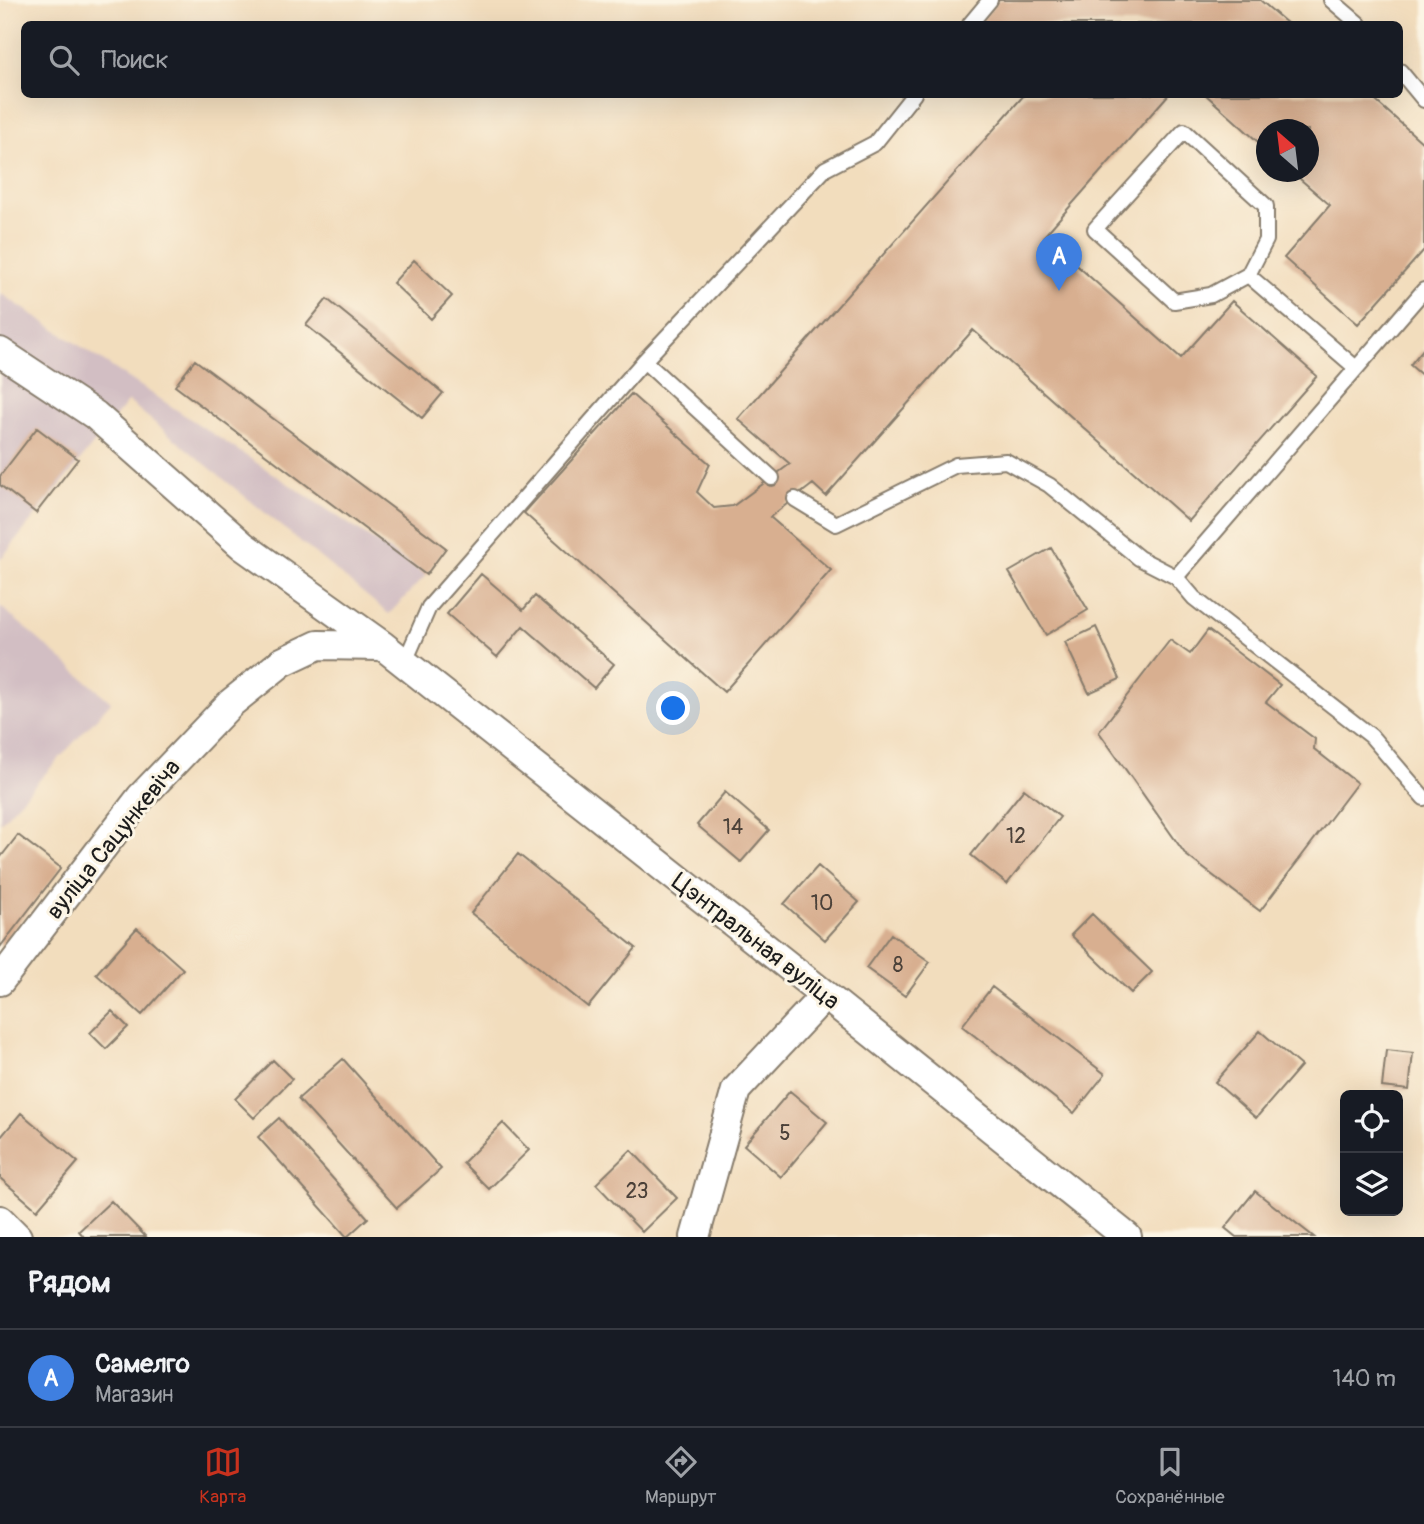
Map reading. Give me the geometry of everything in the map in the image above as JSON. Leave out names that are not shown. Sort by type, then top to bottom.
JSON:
[{"type":"street","name":"Цэнтральная вуліца","points":[[2,357],[95,415],[243,546],[383,646],[1127,1237]]},
{"type":"street","name":"вуліца Сацункевіча","points":[[0,981],[141,797],[232,703],[282,662],[317,645],[383,646]]},
{"type":"street","points":[[695,1237],[736,1090],[825,995]]},
{"type":"street","points":[[0,1220],[18,1237]]},
{"type":"lane","points":[[972,21],[990,0]]},
{"type":"lane","points":[[1331,0],[1356,21]]},
{"type":"lane","points":[[1403,76],[1424,100]]},
{"type":"lane","points":[[404,664],[429,607],[644,361],[825,169],[875,143],[911,98]]},
{"type":"lane","points":[[1184,131],[1266,206],[1266,240],[1248,275],[1211,295],[1174,301],[1096,229],[1184,131]]},
{"type":"lane","points":[[1248,275],[1356,368]]},
{"type":"lane","points":[[1175,577],[1424,290]]},
{"type":"lane","points":[[644,361],[772,478]]},
{"type":"lane","points":[[795,499],[836,524],[956,466],[1006,461],[1049,485],[1139,558],[1175,577],[1194,598],[1371,736],[1424,797]]},
{"type":"shaded area","points":[[0,293],[426,575],[389,614],[128,401],[0,560]]},
{"type":"shaded area","points":[[0,606],[111,702],[0,823]]},
{"type":"building","points":[[999,0],[1260,0],[1284,21],[981,21]]},
{"type":"building","points":[[1021,98],[1165,98],[1044,236],[1181,358],[1232,301],[1317,376],[1189,521],[973,330],[826,496],[813,484],[770,517],[831,570],[724,692],[524,513],[631,394],[710,464],[697,492],[714,508],[733,506],[790,464],[738,419]]},
{"type":"building","points":[[1209,98],[1372,98],[1424,144],[1424,250],[1358,324],[1284,258],[1330,205],[1304,182],[1319,182],[1319,119],[1256,119],[1256,140]]},
{"type":"building","points":[[414,260],[452,296],[431,319],[393,283]]},
{"type":"building","points":[[327,299],[443,393],[422,418],[306,325]]},
{"type":"building","points":[[1424,348],[1424,377],[1410,365]]},
{"type":"building","points":[[195,360],[446,548],[426,575],[175,386]]},
{"type":"building","points":[[37,428],[78,459],[36,513],[0,485],[0,476]]},
{"type":"building","points":[[1051,548],[1088,610],[1046,635],[1009,572]]},
{"type":"building","points":[[481,574],[523,610],[535,596],[614,664],[594,688],[523,626],[497,657],[447,614]]},
{"type":"building","points":[[1096,627],[1120,679],[1089,693],[1065,642]]},
{"type":"building","points":[[1208,630],[1280,685],[1266,702],[1315,739],[1314,749],[1357,783],[1260,911],[1186,855],[1099,732],[1170,640],[1190,654]]},
{"type":"building","points":[[1024,789],[1060,817],[1007,884],[971,855]]},
{"type":"building","points":[[725,792],[769,830],[741,862],[697,825]]},
{"type":"building","points":[[18,835],[61,868],[0,947],[0,858]]},
{"type":"building","points":[[518,854],[636,948],[588,1007],[471,913]]},
{"type":"building","points":[[818,866],[859,902],[825,940],[784,904]]},
{"type":"building","points":[[1092,914],[1152,972],[1131,993],[1071,935]]},
{"type":"building","points":[[137,928],[183,969],[142,1015],[96,974]]},
{"type":"building","points":[[891,934],[930,962],[905,996],[866,968]]},
{"type":"building","points":[[992,987],[1105,1074],[1074,1113],[962,1026]]},
{"type":"building","points":[[112,1011],[128,1027],[106,1049],[90,1033]]},
{"type":"building","points":[[1260,1031],[1301,1066],[1256,1118],[1215,1082]]},
{"type":"building","points":[[1386,1050],[1413,1053],[1409,1090],[1382,1087]]},
{"type":"building","points":[[343,1059],[441,1169],[397,1208],[298,1099]]},
{"type":"building","points":[[273,1060],[292,1079],[254,1118],[235,1099]]},
{"type":"building","points":[[790,1091],[827,1122],[781,1177],[744,1145]]},
{"type":"building","points":[[21,1113],[78,1162],[37,1210],[0,1178],[0,1138]]},
{"type":"building","points":[[279,1118],[368,1218],[347,1237],[258,1137]]},
{"type":"building","points":[[503,1123],[529,1150],[489,1189],[463,1163]]},
{"type":"building","points":[[631,1150],[677,1198],[642,1232],[596,1184]]},
{"type":"building","points":[[1255,1191],[1314,1237],[1236,1237],[1225,1228]]},
{"type":"building","points":[[111,1201],[146,1237],[84,1237],[79,1231]]},
{"type":"place","name":"Самелго","points":[[1059,291]]}]
